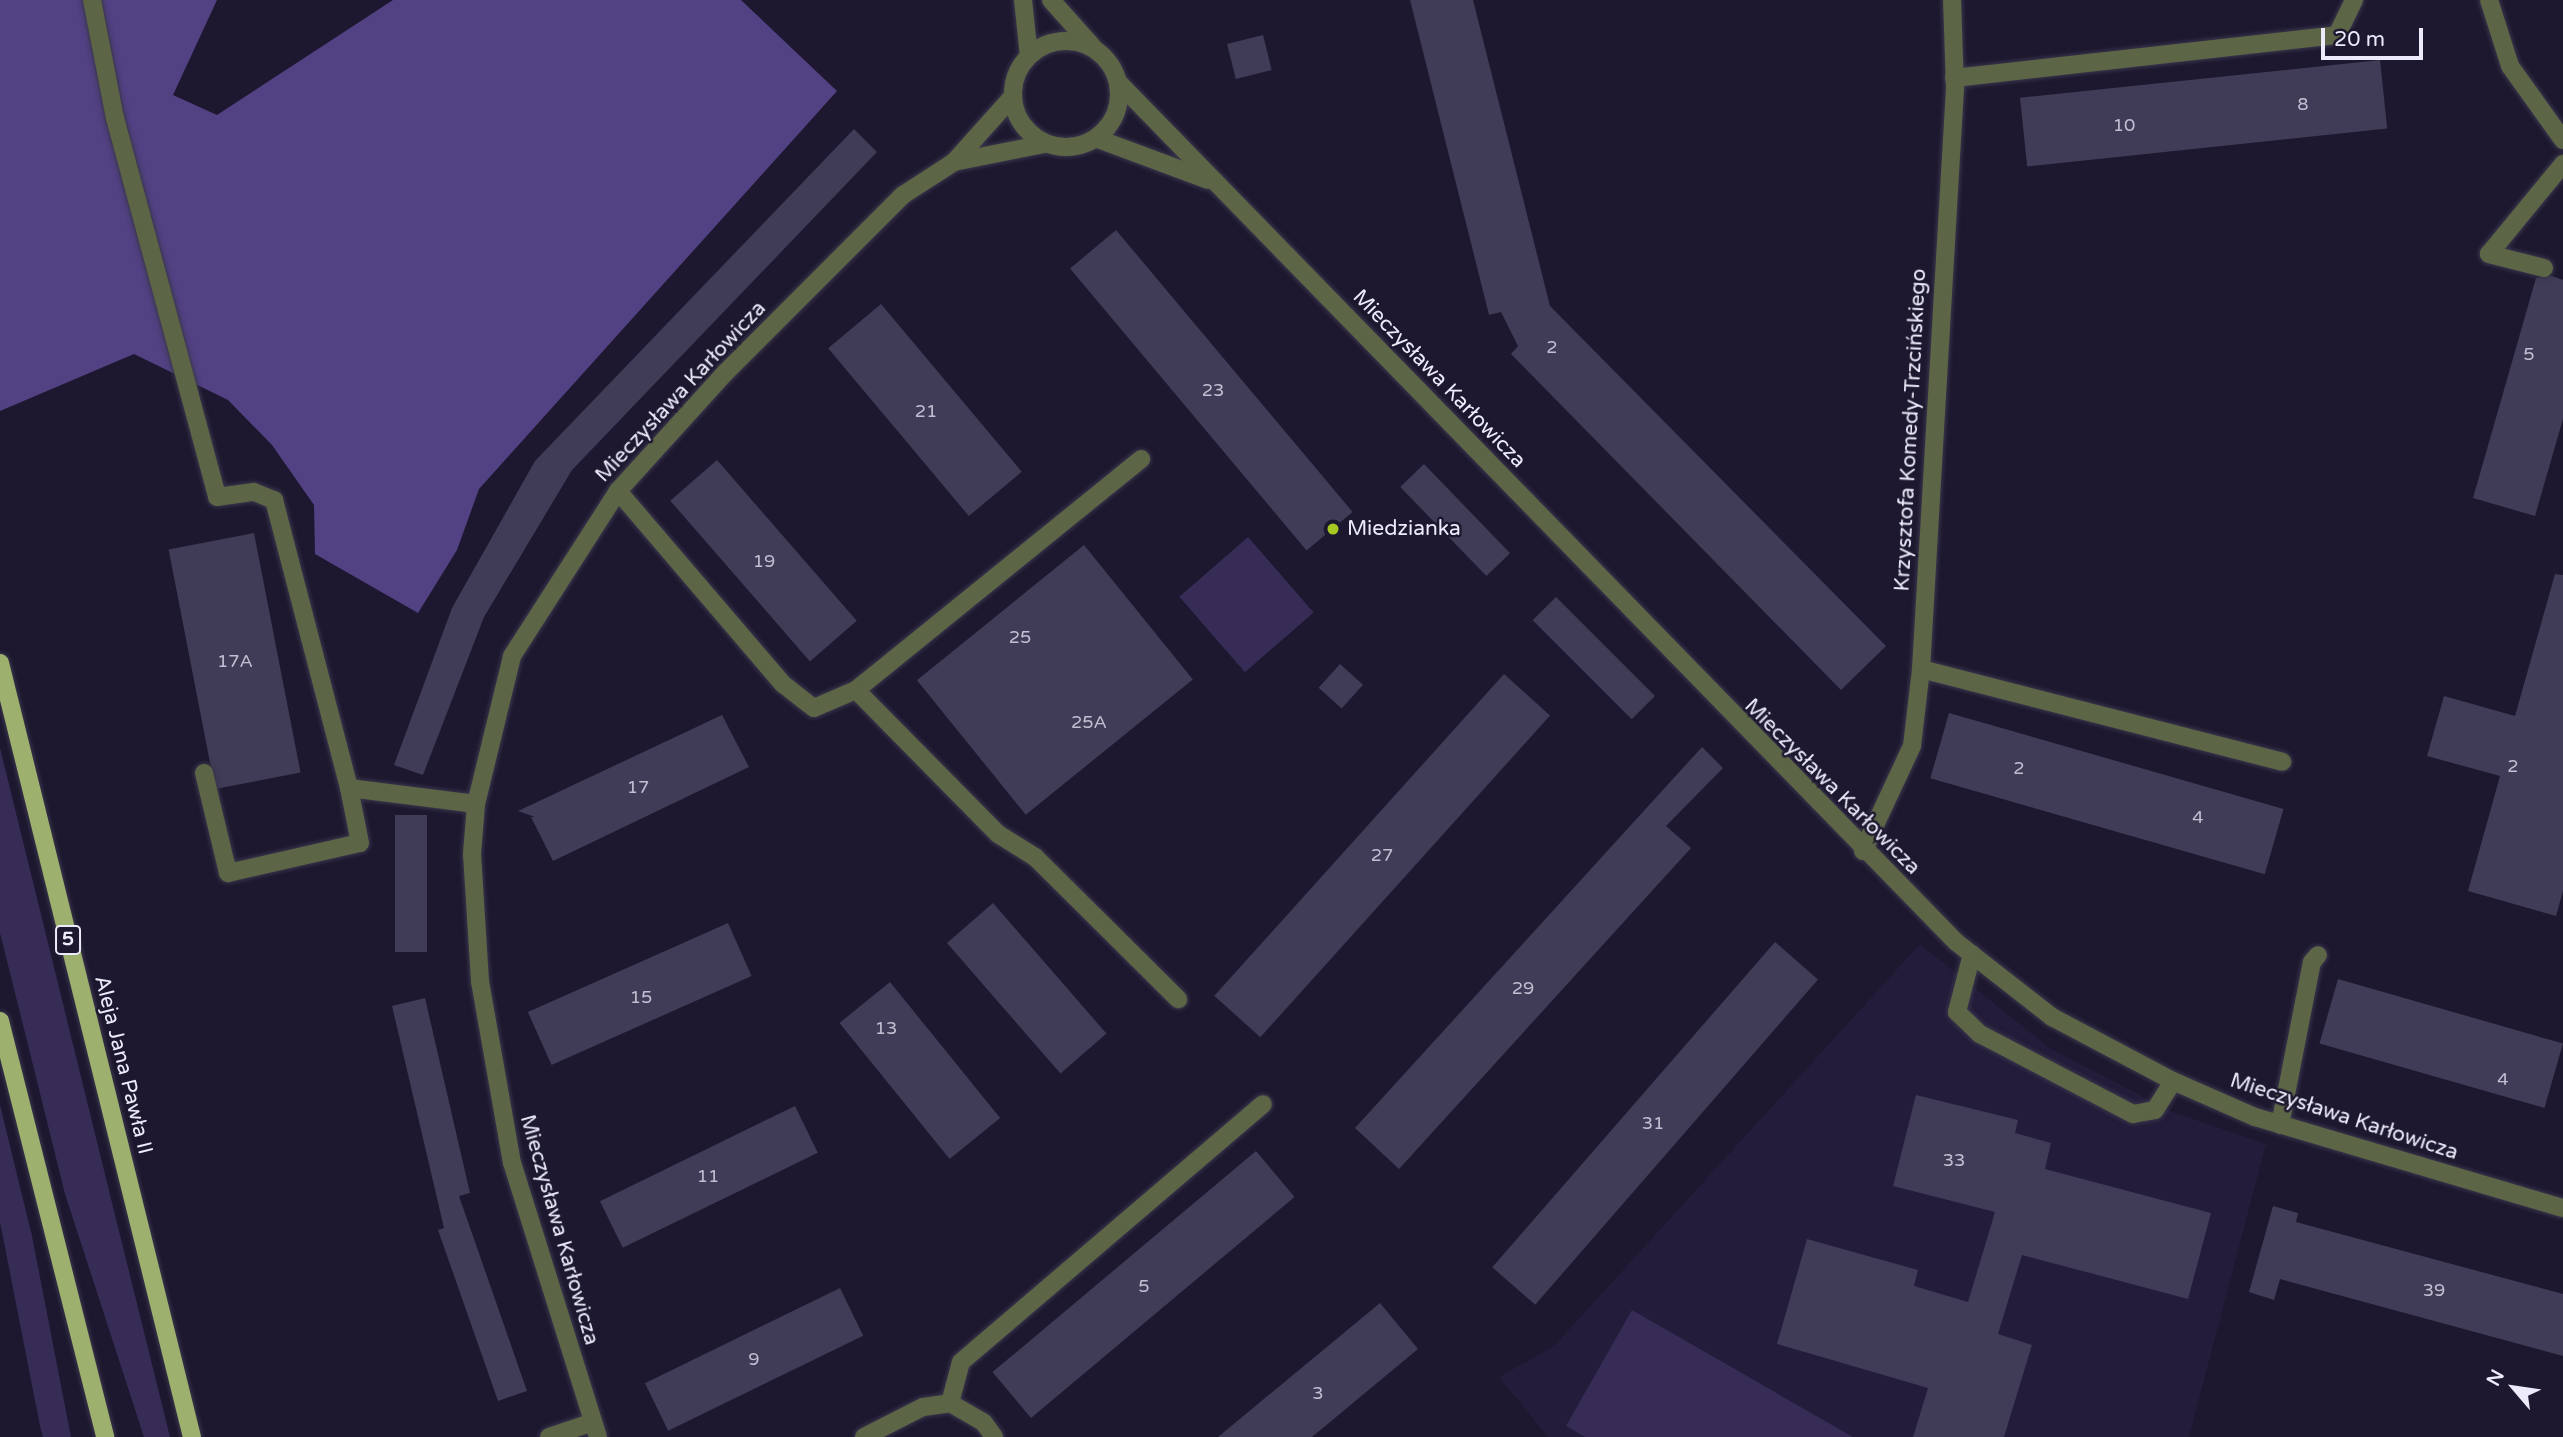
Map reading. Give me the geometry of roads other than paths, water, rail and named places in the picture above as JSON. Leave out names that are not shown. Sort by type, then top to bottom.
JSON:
[{"type":"main road","name":"Aleja Jana Pawła II","points":[[0,663],[192,1437]]},
{"type":"main road","points":[[0,1021],[105,1437]]},
{"type":"street","points":[[92,0],[115,118],[217,497],[254,492],[274,500],[349,788],[360,843],[228,873],[204,773]]},
{"type":"street","points":[[1023,0],[1030,56]]},
{"type":"street","points":[[1051,0],[1095,48],[1119,83],[1119,104],[1098,139],[1071,149],[1044,144],[1016,115],[1013,96],[1017,74],[1030,56],[1061,41],[1095,48]]},
{"type":"street","name":"Krzysztofa Komedy-Trzcińskiego","points":[[1863,851],[1912,746],[1921,669],[1954,78],[1952,0]]},
{"type":"street","points":[[1954,78],[2337,34],[2354,0]]},
{"type":"street","points":[[2489,0],[2511,66],[2563,140]]},
{"type":"street","name":"Mieczysława Karłowicza","points":[[1119,83],[1183,145],[1212,182],[1863,851],[1972,954],[2052,1017],[2173,1081],[2280,1125],[2563,1208]]},
{"type":"street","name":"Mieczysława Karłowicza","points":[[595,1430],[512,1163],[490,1051],[474,919],[475,804],[512,656],[618,491],[864,233],[903,195],[954,162],[1013,96]]},
{"type":"street","name":"Mieczysława Karłowicza","points":[[1098,139],[1212,182]]},
{"type":"street","name":"Mieczysława Karłowicza","points":[[954,162],[1044,144]]},
{"type":"street","points":[[2544,268],[2489,254],[2563,164]]},
{"type":"street","points":[[618,491],[783,684],[814,708],[856,690],[1141,459]]},
{"type":"street","points":[[1921,669],[2282,762]]},
{"type":"street","points":[[856,690],[998,834],[1035,857],[1178,999]]},
{"type":"street","points":[[349,788],[475,804]]},
{"type":"street","points":[[1972,954],[1957,1012],[1980,1034],[2133,1114],[2155,1110],[2173,1081]]},
{"type":"street","points":[[2280,1125],[2312,962],[2318,955]]},
{"type":"street","points":[[950,1403],[961,1362],[1263,1104]]},
{"type":"street","points":[[864,1437],[923,1407],[950,1403],[984,1423],[994,1437]]},
{"type":"street","points":[[549,1437],[595,1430]]},
{"type":"place","name":"Miedzianka","points":[[1333,529]]}]
